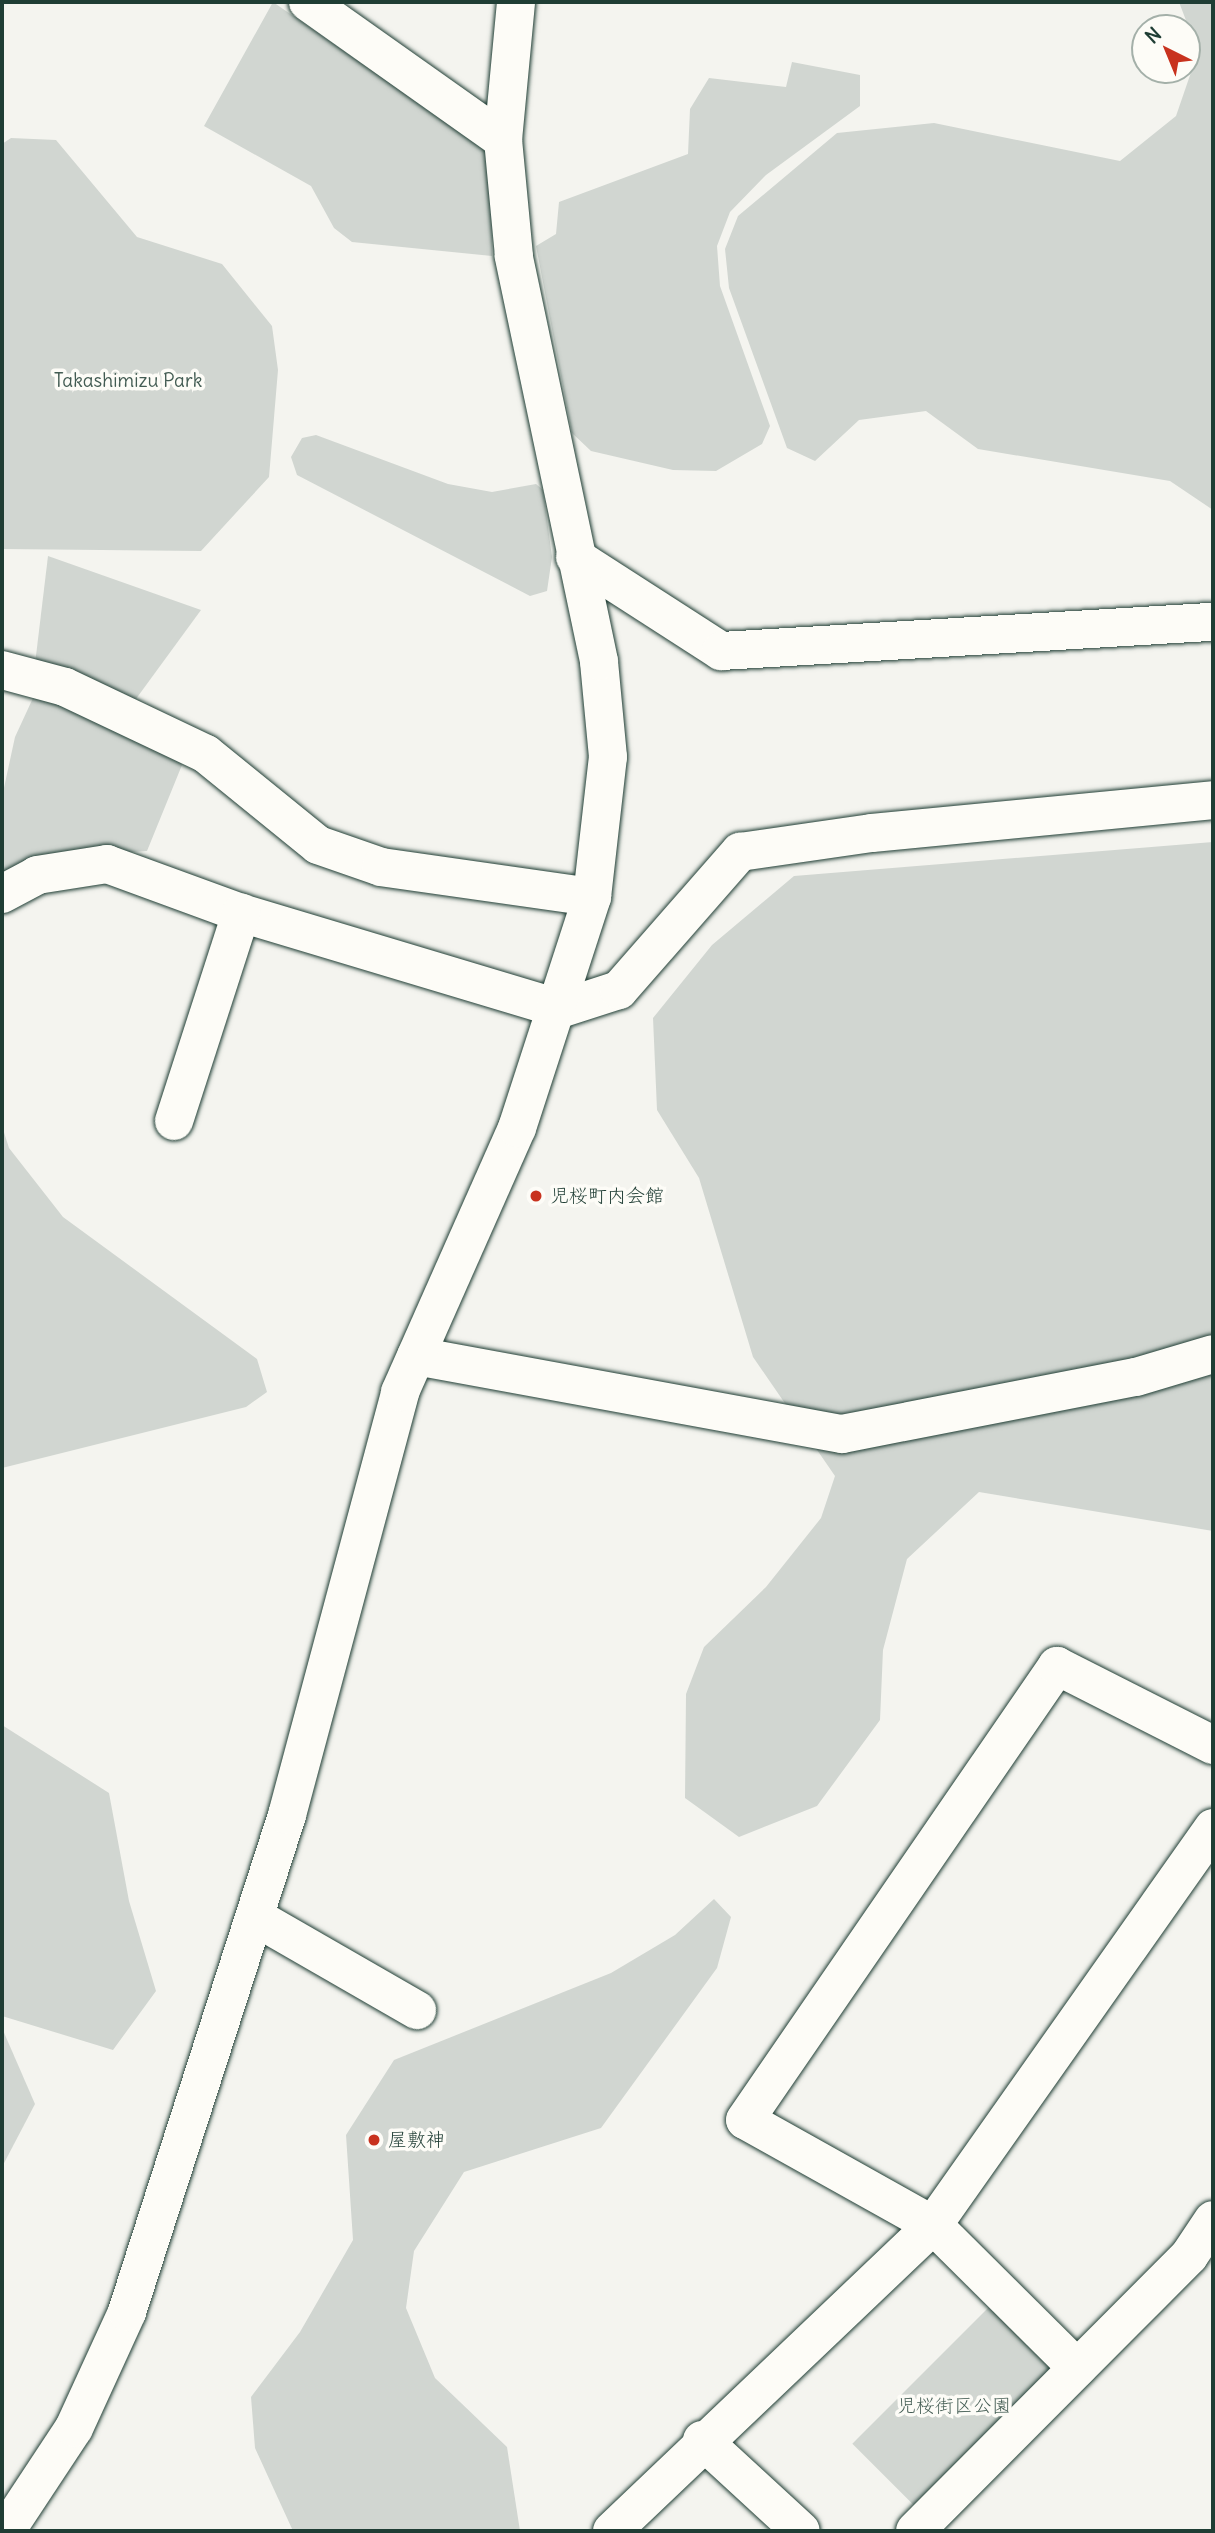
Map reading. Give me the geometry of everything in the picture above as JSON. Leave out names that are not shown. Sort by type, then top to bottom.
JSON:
[{"type":"street","points":[[308,2],[503,140]]},
{"type":"street","points":[[6,2531],[74,2428],[127,2312],[255,1917],[400,1392],[517,1128],[560,1009],[592,897],[608,757],[599,661],[575,557],[514,256],[503,140],[516,2]]},
{"type":"street","points":[[575,557],[721,651],[1213,622]]},
{"type":"street","points":[[2,670],[65,687],[206,754],[318,845],[381,867],[592,897]]},
{"type":"street","points":[[2,894],[37,875],[107,864],[241,913],[560,1009],[619,990],[740,852],[1213,800]]},
{"type":"street","points":[[174,1121],[241,913]]},
{"type":"street","points":[[416,1356],[842,1434],[1136,1377],[1213,1353]]},
{"type":"street","points":[[1077,2368],[933,2225],[745,2120],[1057,1666],[1213,1745]]},
{"type":"street","points":[[612,2531],[702,2440],[933,2225],[1213,1828]]},
{"type":"street","points":[[255,1917],[417,2010]]},
{"type":"street","points":[[915,2531],[1077,2368],[1201,2268],[1213,2220]]},
{"type":"street","points":[[702,2440],[800,2531]]},
{"type":"green space","points":[[273,2],[491,153],[492,256],[352,242],[334,228],[311,186],[204,126]]},
{"type":"green space","points":[[1179,2],[1213,2],[1213,510],[1170,481],[978,449],[926,411],[859,420],[815,461],[787,448],[729,288],[725,249],[738,216],[837,133],[934,123],[1120,161],[1176,116],[1187,84],[1201,84],[1201,14],[1184,14]]},
{"type":"green space","points":[[792,62],[860,75],[860,106],[766,175],[730,212],[717,246],[720,286],[770,426],[762,444],[716,471],[673,470],[591,451],[572,433],[536,246],[556,234],[559,202],[688,154],[690,109],[709,78],[786,87]]},
{"type":"green space","name":"Takashimizu Park","points":[[11,138],[56,140],[137,237],[222,264],[272,326],[278,370],[269,477],[201,551],[2,549],[2,144]]},
{"type":"green space","points":[[316,435],[448,484],[492,492],[536,484],[543,490],[552,557],[547,591],[530,596],[297,475],[291,457],[302,438]]},
{"type":"green space","points":[[48,556],[201,610],[133,703],[35,664]]},
{"type":"green space","points":[[58,696],[175,751],[182,765],[147,851],[85,855],[2,877],[2,797],[15,737],[33,698]]},
{"type":"green space","points":[[1213,842],[1213,1531],[979,1492],[907,1559],[883,1650],[880,1720],[817,1806],[739,1837],[685,1798],[686,1694],[704,1647],[766,1587],[821,1518],[835,1476],[753,1357],[699,1178],[657,1110],[653,1018],[712,945],[794,876]]},
{"type":"green space","points":[[2,1126],[9,1148],[63,1217],[257,1359],[267,1392],[246,1407],[2,1468]]},
{"type":"green space","points":[[2,1725],[109,1793],[129,1901],[156,1991],[113,2050],[2,2016]]},
{"type":"green space","points":[[714,1899],[731,1917],[717,1968],[601,2128],[464,2172],[414,2251],[406,2308],[435,2378],[507,2447],[520,2531],[293,2531],[255,2448],[251,2397],[300,2332],[353,2240],[346,2135],[394,2060],[611,1973],[675,1935]]},
{"type":"green space","points":[[2,2028],[35,2104],[2,2167]]},
{"type":"green space","name":"児桜街区公園","points":[[993,2303],[1057,2367],[917,2508],[852,2444]]},
{"type":"place","name":"児桜町内会館","points":[[536,1196]]},
{"type":"place","name":"屋敷神","points":[[374,2140]]}]
